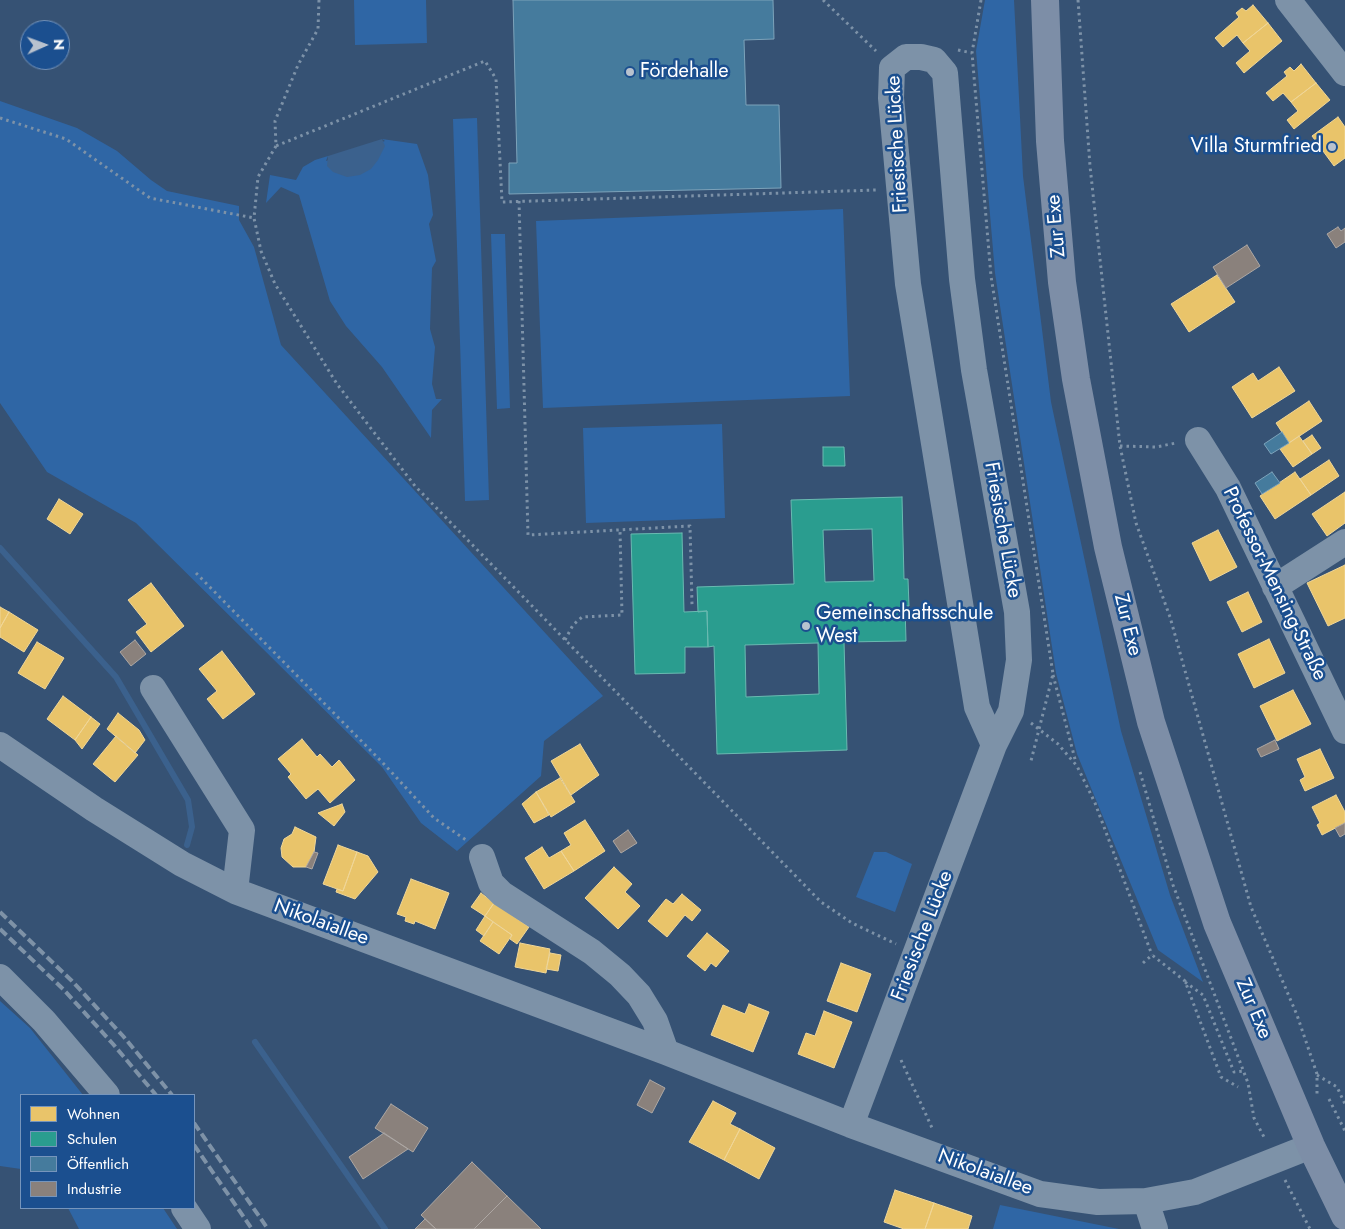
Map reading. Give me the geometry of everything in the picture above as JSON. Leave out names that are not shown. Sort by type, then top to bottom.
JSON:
[{"type":"main road","name":"Zur Exe","points":[[1045,0],[1050,141],[1062,282],[1076,379],[1108,547],[1152,722],[1217,923],[1312,1146],[1345,1216]]},
{"type":"street","points":[[1288,0],[1345,72]]},
{"type":"street","name":"Friesische Lücke","points":[[851,1125],[994,746],[1011,711],[1019,660],[1017,612],[974,370],[962,279],[945,74],[934,60],[922,57],[906,57],[892,68],[891,98],[908,284],[977,707],[994,746]]},
{"type":"street","name":"Professor-Mensing-Straße","points":[[1198,440],[1228,488],[1345,731]]},
{"type":"street","points":[[1275,587],[1345,542]]},
{"type":"street","points":[[153,688],[242,830],[235,891]]},
{"type":"street","name":"Nikolaiallee","points":[[0,745],[94,809],[158,849],[235,891],[666,1052],[851,1125],[1040,1194],[1098,1202],[1146,1201],[1195,1192],[1312,1146]]},
{"type":"street","points":[[482,857],[491,883],[502,894],[592,952],[639,995],[655,1021],[666,1052]]},
{"type":"street","points":[[0,977],[44,1021],[105,1094]]},
{"type":"street","points":[[1146,1201],[1155,1229]]},
{"type":"street","points":[[185,1209],[198,1229]]},
{"type":"path","points":[[319,0],[318,29],[298,65],[275,121],[276,146],[258,176],[254,218],[261,251],[275,284],[337,384],[415,486],[821,902],[852,923],[917,954]]},
{"type":"path","points":[[823,0],[892,68]]},
{"type":"path","points":[[981,0],[972,53],[991,276],[1053,674],[1077,766],[1095,803],[1152,955],[1203,995],[1234,1072],[1244,1071]]},
{"type":"path","points":[[1078,0],[1090,166],[1120,446],[1136,522],[1170,617],[1251,907],[1297,1014],[1317,1074],[1337,1087],[1345,1104]]},
{"type":"path","points":[[276,146],[485,61],[496,79],[502,202],[899,189]]},
{"type":"path","points":[[0,118],[66,139],[150,198],[254,218]]},
{"type":"path","points":[[519,201],[528,535],[690,526],[692,605]]},
{"type":"path","points":[[1120,446],[1156,447],[1198,440]]},
{"type":"path","points":[[565,640],[574,625],[582,617],[622,615],[620,530]]},
{"type":"path","points":[[196,572],[382,762],[434,818],[475,846],[482,857]]},
{"type":"path","points":[[1031,761],[1053,674]]},
{"type":"path","points":[[1011,711],[1039,728],[1058,744],[1077,766]]},
{"type":"path","points":[[1142,962],[1152,955]]},
{"type":"path","points":[[1185,981],[1221,1077],[1238,1087]]},
{"type":"path","points":[[884,1038],[902,1061],[947,1160]]},
{"type":"path","points":[[1329,1099],[1345,1131]]},
{"type":"path","points":[[1275,1160],[1310,1229]]},
{"type":"shaded area","points":[[354,0],[426,0],[427,43],[355,45]]},
{"type":"shaded area","points":[[985,0],[1014,0],[1023,176],[1051,402],[1121,731],[1170,895],[1203,982],[1158,950],[1077,754],[1056,673],[995,273],[976,51]]},
{"type":"shaded area","points":[[0,101],[77,128],[117,151],[167,191],[239,206],[239,220],[254,247],[281,345],[603,696],[544,741],[541,776],[457,851],[421,823],[382,767],[136,523],[47,472],[0,403]]},
{"type":"shaded area","points":[[477,118],[489,500],[465,501],[453,119]]},
{"type":"shaded area","points":[[382,139],[417,144],[428,175],[433,215],[429,224],[436,261],[432,268],[430,329],[435,347],[432,384],[436,399],[442,399],[432,410],[431,438],[382,367],[346,326],[330,301],[299,195],[281,187],[266,203],[270,175],[296,180],[303,167],[315,160],[328,156],[326,161],[385,141]]},
{"type":"shaded area","points":[[382,139],[385,146],[378,160],[371,169],[360,175],[347,177],[333,172],[327,166],[328,156]]},
{"type":"shaded area","points":[[843,209],[850,396],[543,408],[536,221]]},
{"type":"shaded area","points":[[491,234],[505,234],[510,408],[497,409]]},
{"type":"shaded area","points":[[722,424],[725,518],[586,523],[583,428]]},
{"type":"shaded area","points":[[874,852],[886,852],[912,864],[895,912],[856,897]]},
{"type":"shaded area","points":[[0,1001],[30,1028],[82,1094],[20,1094],[20,1169],[0,1166]]},
{"type":"shaded area","points":[[1000,1205],[1119,1229],[993,1229]]},
{"type":"shaded area","points":[[69,1209],[164,1209],[177,1229],[79,1229]]},
{"type":"building: Wohnen","points":[[1253,5],[1268,23],[1243,43],[1237,35],[1223,47],[1215,38],[1239,17],[1236,13],[1242,8],[1246,11]]},
{"type":"building: Wohnen","points":[[1268,23],[1282,41],[1244,73],[1236,63],[1250,51],[1243,43]]},
{"type":"building: Wohnen","points":[[1301,64],[1316,83],[1291,102],[1283,93],[1273,101],[1266,93],[1287,76],[1284,72],[1290,67],[1294,71]]},
{"type":"building: Wohnen","points":[[1316,83],[1330,100],[1294,129],[1287,120],[1298,111],[1291,102]]},
{"type":"building: Wohnen","name":"Villa Sturmfried","points":[[1338,117],[1345,127],[1345,158],[1334,166],[1312,136]]},
{"type":"building: Wohnen","points":[[1217,275],[1235,302],[1189,332],[1171,304]]},
{"type":"building: Wohnen","points":[[1279,367],[1295,391],[1252,418],[1232,387],[1253,373],[1258,381]]},
{"type":"building: Wohnen","points":[[1309,401],[1322,421],[1289,443],[1276,423]]},
{"type":"building: Wohnen","points":[[1312,435],[1321,448],[1312,454],[1303,441]]},
{"type":"building: Wohnen","points":[[1299,436],[1312,454],[1293,467],[1280,449]]},
{"type":"building: Wohnen","points":[[1329,460],[1339,476],[1311,495],[1300,479]]},
{"type":"building: Wohnen","points":[[1295,472],[1311,495],[1275,519],[1260,496]]},
{"type":"building: Wohnen","points":[[1345,492],[1345,523],[1327,536],[1312,514]]},
{"type":"building: Wohnen","points":[[59,499],[83,514],[70,534],[47,519]]},
{"type":"building: Wohnen","points":[[1218,530],[1237,567],[1210,581],[1192,543]]},
{"type":"building: Wohnen","points":[[1345,565],[1345,618],[1328,626],[1307,583]]},
{"type":"building: Wohnen","points":[[151,583],[184,626],[151,652],[136,632],[147,624],[128,600]]},
{"type":"building: Wohnen","points":[[1248,592],[1262,622],[1242,632],[1227,602]]},
{"type":"building: Wohnen","points":[[0,607],[9,612],[0,628]]},
{"type":"building: Wohnen","points":[[9,612],[38,630],[24,652],[0,637],[0,628]]},
{"type":"building: Wohnen","points":[[1269,639],[1285,673],[1254,688],[1238,654]]},
{"type":"building: Wohnen","points":[[37,642],[64,658],[45,689],[18,673]]},
{"type":"building: Wohnen","points":[[222,651],[255,694],[223,719],[207,699],[217,691],[199,669]]},
{"type":"building: Wohnen","points":[[1293,690],[1311,724],[1277,741],[1260,706]]},
{"type":"building: Wohnen","points":[[63,696],[91,717],[75,740],[47,719]]},
{"type":"building: Wohnen","points":[[118,713],[139,730],[145,740],[135,753],[107,729]]},
{"type":"building: Wohnen","points":[[91,717],[100,724],[82,749],[75,740]]},
{"type":"building: Wohnen","points":[[116,736],[138,755],[115,782],[93,764]]},
{"type":"building: Wohnen","points":[[302,739],[317,757],[320,754],[332,767],[339,760],[355,780],[330,803],[318,789],[306,799],[288,777],[291,774],[278,759]]},
{"type":"building: Wohnen","points":[[580,744],[599,775],[571,795],[551,761]]},
{"type":"building: Wohnen","points":[[1320,749],[1334,778],[1305,791],[1300,780],[1305,777],[1297,759]]},
{"type":"building: Wohnen","points":[[560,778],[575,802],[551,817],[536,792]]},
{"type":"building: Wohnen","points":[[536,792],[549,815],[534,823],[522,804]]},
{"type":"building: Wohnen","points":[[1336,795],[1345,812],[1345,823],[1322,835],[1317,825],[1320,823],[1312,807]]},
{"type":"building: Wohnen","points":[[342,804],[345,812],[334,826],[318,813]]},
{"type":"building: Wohnen","points":[[585,820],[605,851],[574,871],[561,851],[571,845],[564,833]]},
{"type":"building: Wohnen","points":[[295,827],[316,837],[314,852],[306,867],[293,867],[282,857],[281,848],[284,839],[292,834]]},
{"type":"building: Wohnen","points":[[338,845],[357,852],[343,891],[323,884]]},
{"type":"building: Wohnen","points":[[542,847],[549,858],[561,851],[574,871],[544,889],[525,858]]},
{"type":"building: Wohnen","points":[[357,852],[368,856],[378,872],[355,899],[336,892],[337,889],[343,891]]},
{"type":"building: Wohnen","points":[[614,867],[632,884],[625,892],[640,906],[618,929],[585,898]]},
{"type":"building: Wohnen","points":[[411,879],[449,893],[435,929],[415,921],[414,924],[405,921],[406,917],[397,914]]},
{"type":"building: Wohnen","points":[[481,893],[494,903],[485,916],[471,907]]},
{"type":"building: Wohnen","points":[[682,894],[701,910],[692,921],[685,915],[667,937],[648,921],[666,899],[673,904]]},
{"type":"building: Wohnen","points":[[494,903],[529,927],[517,944],[510,939],[512,935],[485,916]]},
{"type":"building: Wohnen","points":[[485,916],[493,922],[484,936],[476,930]]},
{"type":"building: Wohnen","points":[[493,922],[512,935],[499,954],[480,941]]},
{"type":"building: Wohnen","points":[[707,933],[729,951],[716,967],[711,963],[705,971],[687,956]]},
{"type":"building: Wohnen","points":[[520,943],[550,949],[546,973],[515,967]]},
{"type":"building: Wohnen","points":[[550,953],[561,955],[558,971],[546,969]]},
{"type":"building: Wohnen","points":[[841,963],[871,974],[857,1012],[827,1001]]},
{"type":"building: Wohnen","points":[[749,1004],[769,1012],[753,1052],[711,1035],[723,1005],[745,1014]]},
{"type":"building: Wohnen","points":[[824,1011],[852,1022],[834,1068],[798,1054],[806,1033],[815,1036]]},
{"type":"building: Wohnen","points":[[713,1101],[736,1113],[730,1124],[740,1129],[724,1160],[689,1142]]},
{"type":"building: Wohnen","points":[[740,1129],[775,1148],[759,1179],[724,1160]]},
{"type":"building: Wohnen","points":[[895,1190],[934,1203],[925,1229],[904,1229],[884,1222]]},
{"type":"building: Wohnen","points":[[934,1203],[972,1216],[968,1229],[925,1229]]},
{"type":"building: Schulen","points":[[823,447],[844,447],[845,466],[823,466]]},
{"type":"building: Schulen","name":"Gemeinschaftsschule West","points":[[902,497],[904,579],[908,579],[909,606],[905,606],[906,641],[844,642],[847,750],[717,754],[714,646],[708,647],[707,611],[698,612],[697,587],[794,584],[791,500]],"holes":[[[872,529],[874,581],[825,582],[823,530]],[[818,643],[819,694],[746,697],[745,645]]]},
{"type":"building: Schulen","points":[[682,533],[684,612],[707,611],[708,647],[685,647],[685,673],[635,674],[631,534]]},
{"type":"building: Öffentlich","name":"Fördehalle","points":[[513,0],[773,0],[774,39],[744,40],[746,105],[779,105],[781,188],[509,194],[509,163],[517,163]]},
{"type":"building: Öffentlich","points":[[1282,432],[1289,443],[1271,454],[1264,444]]},
{"type":"building: Öffentlich","points":[[1272,472],[1280,483],[1262,494],[1255,483]]},
{"type":"building: Industrie","points":[[1338,227],[1341,231],[1345,228],[1345,242],[1336,248],[1327,234]]},
{"type":"building: Industrie","points":[[1247,245],[1260,266],[1226,288],[1213,267]]},
{"type":"building: Industrie","points":[[135,640],[146,654],[131,666],[120,652]]},
{"type":"building: Industrie","points":[[1275,740],[1279,749],[1261,757],[1257,749]]},
{"type":"building: Industrie","points":[[1345,823],[1345,834],[1340,837],[1335,828]]},
{"type":"building: Industrie","points":[[628,830],[637,843],[621,853],[613,841]]},
{"type":"building: Industrie","points":[[314,852],[318,853],[312,869],[306,867]]},
{"type":"building: Industrie","points":[[650,1080],[665,1088],[652,1113],[637,1105]]},
{"type":"building: Industrie","points":[[391,1104],[428,1128],[413,1152],[375,1128]]},
{"type":"building: Industrie","points":[[384,1133],[408,1149],[363,1179],[349,1157]]},
{"type":"building: Industrie","points":[[472,1162],[507,1196],[474,1229],[436,1229],[421,1215]]},
{"type":"building: Industrie","points":[[507,1196],[541,1229],[474,1229]]},
{"type":"building: Industrie","points":[[425,1219],[436,1229],[415,1229]]},
{"type":"waterway","points":[[0,548],[116,677],[188,800],[192,827],[187,845]]},
{"type":"waterway","points":[[255,1042],[385,1229]]},
{"type":"railway","points":[[0,912],[72,981],[123,1036],[171,1094]]},
{"type":"railway","points":[[0,929],[64,990],[155,1094]]},
{"type":"railway","points":[[195,1124],[268,1229]]},
{"type":"railway","points":[[195,1146],[252,1229]]},
{"type":"place","name":"Fördehalle","points":[[630,72]]},
{"type":"place","name":"Villa Sturmfried","points":[[1332,147]]},
{"type":"place","name":"Gemeinschaftsschule West","points":[[806,626]]}]
